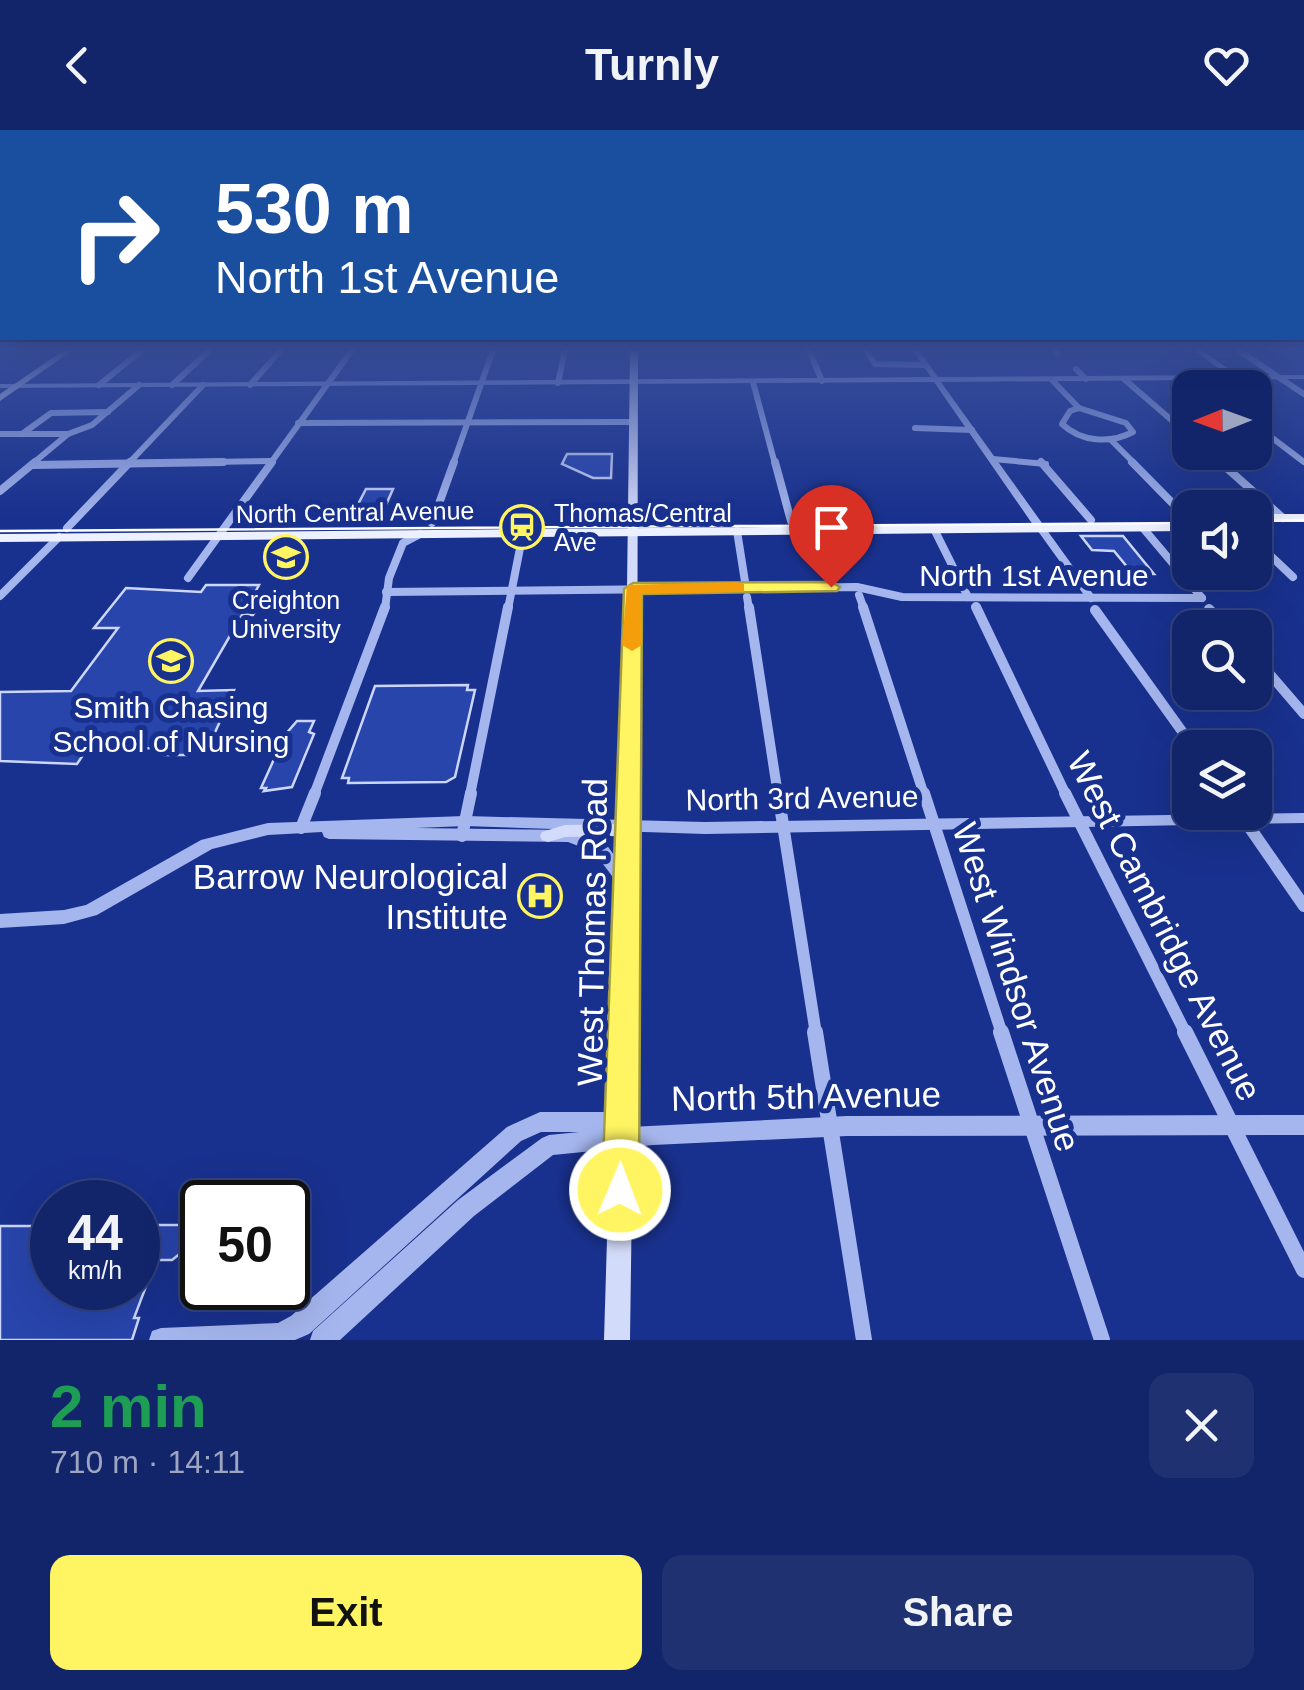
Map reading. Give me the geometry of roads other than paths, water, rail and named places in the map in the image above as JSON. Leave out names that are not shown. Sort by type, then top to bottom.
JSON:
[{"type":"main road","name":"West Thomas Road","points":[[617,1340],[628,885],[633,406]]},
{"type":"main road","points":[[1272,518],[1304,518]]},
{"type":"main road","name":"North Central Avenue","points":[[221,531],[397,538],[426,528],[523,533],[634,526],[737,531],[935,531],[1091,520],[1172,522]]},
{"type":"main road","name":"North Central Avenue","points":[[0,528],[63,532],[221,531],[791,521],[1143,528],[1172,524]]},
{"type":"main road","points":[[1272,527],[1304,527]]},
{"type":"main road","points":[[366,534],[426,528]]},
{"type":"main road","name":"North Central Avenue","points":[[0,538],[63,532]]},
{"type":"main road","points":[[548,836],[565,830],[629,828]]},
{"type":"street","points":[[0,491],[68,434],[92,425],[114,406]]},
{"type":"street","points":[[0,596],[183,406]]},
{"type":"street","points":[[188,578],[311,406]]},
{"type":"street","points":[[426,528],[473,406]]},
{"type":"street","points":[[759,406],[791,521]]},
{"type":"street","points":[[955,406],[1090,598]]},
{"type":"street","points":[[1080,408],[1134,428],[1129,436],[1110,439],[1064,428],[1070,411],[1080,408]]},
{"type":"street","points":[[22,434],[50,413],[108,412]]},
{"type":"street","points":[[298,424],[633,422]]},
{"type":"street","points":[[915,428],[972,430]]},
{"type":"street","points":[[0,434],[68,434]]},
{"type":"street","points":[[1272,438],[1304,462]]},
{"type":"street","points":[[1110,439],[1172,504]]},
{"type":"street","points":[[992,458],[1044,462],[1091,520]]},
{"type":"street","points":[[32,465],[270,461]]},
{"type":"street","points":[[1229,470],[1283,518]]},
{"type":"street","name":"North 1st Avenue","points":[[386,592],[633,589],[747,593],[857,587],[902,597],[972,602],[1202,598],[1143,528]]},
{"type":"street","points":[[737,531],[864,1340]]},
{"type":"street","name":"West Cambridge Avenue","points":[[935,531],[1304,1270]]},
{"type":"street","points":[[463,828],[523,533]]},
{"type":"street","points":[[301,828],[384,619],[397,538]]},
{"type":"street","points":[[1272,558],[1293,578]]},
{"type":"street","name":"West Windsor Avenue","points":[[859,596],[1102,1340]]},
{"type":"street","points":[[1095,610],[1181,730]]},
{"type":"street","points":[[1272,677],[1304,714]]},
{"type":"street","name":"North 3rd Avenue","points":[[1272,817],[1304,818]]},
{"type":"street","name":"North 3rd Avenue","points":[[0,921],[77,914],[139,886],[206,844],[246,832],[301,828],[364,836],[463,828],[782,827],[1172,819]]},
{"type":"street","name":"North 3rd Avenue","points":[[463,828],[594,843],[628,885]]},
{"type":"street","points":[[1251,830],[1304,906]]},
{"type":"street","name":"North 5th Avenue","points":[[322,1340],[358,1291],[514,1134],[540,1122],[622,1130],[1304,1125]]},
{"type":"street","name":"North 5th Avenue","points":[[161,1339],[289,1332],[358,1291]]},
{"type":"tram line","points":[[1272,521],[1304,520]]},
{"type":"tram line","points":[[0,531],[1172,523]]},
{"type":"place","name":"Thomas/Central Ave","points":[[522,527]]},
{"type":"place","name":"Creighton University","points":[[286,557]]},
{"type":"place","name":"Smith Chasing School of Nursing","points":[[171,661]]},
{"type":"place","name":"Barrow Neurological Institute","points":[[540,896]]}]
